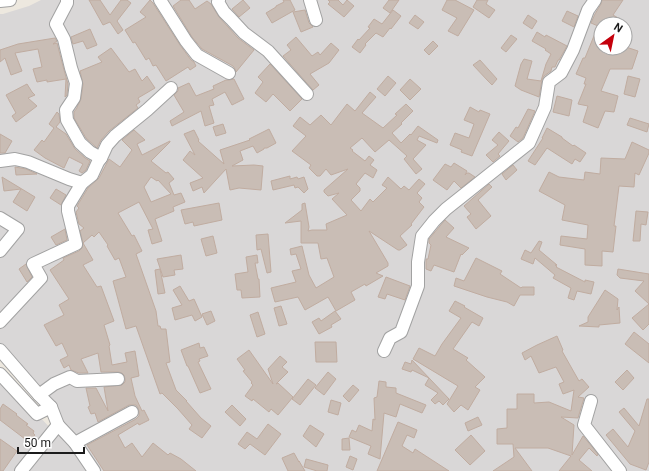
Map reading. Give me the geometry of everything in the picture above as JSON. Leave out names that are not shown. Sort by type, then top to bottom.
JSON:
[{"type":"street","points":[[0,2],[10,0]]},
{"type":"street","points":[[67,0],[67,3],[56,24],[64,39],[70,68],[76,83],[74,98],[66,110],[67,120],[80,143],[90,152],[101,158]]},
{"type":"street","points":[[160,0],[186,41],[197,55],[229,73]]},
{"type":"street","points":[[219,0],[218,2],[224,12],[244,33],[268,51],[307,94]]},
{"type":"street","points":[[310,0],[316,20]]},
{"type":"street","points":[[384,351],[390,338],[401,332],[418,286],[418,262],[422,236],[446,209],[529,143],[545,107],[549,82],[561,73],[573,50],[588,10],[595,0]]},
{"type":"street","points":[[0,322],[41,278],[33,264],[76,244],[68,206],[82,183],[92,175],[107,145],[115,136],[171,88]]},
{"type":"street","points":[[0,161],[15,159],[28,162],[82,183]]},
{"type":"street","points":[[0,218],[18,230],[0,251]]},
{"type":"street","points":[[0,350],[51,407],[58,425],[75,443],[94,471]]},
{"type":"street","points":[[0,374],[37,414],[51,407]]},
{"type":"street","points":[[39,395],[54,384],[70,377],[77,381],[118,379]]},
{"type":"street","points":[[590,401],[584,425],[620,471]]},
{"type":"street","points":[[75,443],[132,412]]},
{"type":"street","points":[[22,471],[58,425]]},
{"type":"shaded area","points":[[41,0],[649,0],[649,471],[97,471],[80,444],[28,376],[0,346],[0,14],[29,6]]},
{"type":"shaded area","points":[[0,375],[53,431],[67,435],[88,471],[0,471]]},
{"type":"building","points":[[89,0],[100,0],[110,15],[121,0],[127,0],[131,3],[117,21],[123,30],[118,34],[110,22],[103,25]]},
{"type":"building","points":[[150,0],[196,66],[190,70],[188,67],[166,81],[156,65],[153,66],[149,58],[146,60],[135,42],[133,43],[125,30],[146,17],[140,12]]},
{"type":"building","points":[[181,0],[189,0],[195,9],[207,1],[238,38],[254,50],[236,72],[233,66],[202,49],[192,37],[173,6]]},
{"type":"building","points":[[243,0],[250,8],[239,17],[232,9]]},
{"type":"building","points":[[283,0],[290,0],[295,10],[272,23],[266,13],[284,2]]},
{"type":"building","points":[[328,0],[338,0],[343,5],[347,0],[354,6],[344,17],[328,4],[330,2]]},
{"type":"building","points":[[389,0],[399,0],[390,13],[383,8]]},
{"type":"building","points":[[447,0],[455,0],[474,10],[458,36],[448,31],[457,18],[442,10]]},
{"type":"building","points":[[477,0],[488,0],[486,4],[495,10],[489,18],[473,7]]},
{"type":"building","points":[[602,0],[623,0],[613,15],[615,16],[594,16]]},
{"type":"building","points":[[305,10],[309,23],[313,27],[301,32],[293,12]]},
{"type":"building","points":[[393,10],[401,16],[383,37],[376,33],[365,44],[366,45],[360,53],[352,47],[370,28],[368,27],[374,19],[382,24]]},
{"type":"building","points":[[567,11],[578,16],[574,27],[562,21]]},
{"type":"building","points":[[415,15],[424,22],[418,29],[409,23]]},
{"type":"building","points":[[528,15],[537,21],[532,29],[523,23]]},
{"type":"building","points":[[90,29],[97,45],[87,49],[83,41],[73,44],[71,37]]},
{"type":"building","points":[[537,32],[567,46],[555,67],[552,67],[551,71],[544,76],[539,97],[515,86],[521,64],[524,59],[532,61],[527,79],[541,81],[546,64],[551,54],[545,50],[546,49],[532,41]]},
{"type":"building","points":[[511,35],[517,39],[506,52],[501,48]]},
{"type":"building","points":[[296,37],[312,56],[318,52],[320,55],[331,43],[339,50],[329,63],[310,74],[319,85],[313,90],[283,56],[291,50],[287,45]]},
{"type":"building","points":[[55,38],[57,41],[53,44],[57,43],[68,84],[67,95],[65,97],[66,79],[37,82],[33,69],[42,67],[38,49],[15,53],[22,71],[11,75],[5,58],[0,62],[0,50],[18,44]]},
{"type":"building","points":[[593,38],[593,56],[633,56],[633,49],[638,51],[632,69],[610,69],[601,91],[618,96],[614,112],[605,111],[598,128],[583,122],[588,106],[578,104],[586,84],[584,84],[586,78],[576,74],[583,58],[585,58]]},
{"type":"building","points":[[433,41],[438,46],[429,55],[424,50]]},
{"type":"building","points":[[111,48],[129,72],[135,69],[142,81],[147,76],[155,88],[138,98],[140,102],[136,105],[138,108],[109,131],[101,140],[97,148],[86,138],[74,118],[74,112],[81,99],[83,84],[80,71],[102,62],[98,57]]},
{"type":"building","points":[[480,60],[497,79],[492,85],[473,65]]},
{"type":"building","points":[[270,64],[302,99],[290,111],[273,94],[266,102],[255,93],[263,82],[258,77]]},
{"type":"building","points":[[388,76],[396,83],[385,96],[377,89]]},
{"type":"building","points":[[628,76],[640,79],[635,97],[624,94]]},
{"type":"building","points":[[234,79],[244,99],[232,105],[225,92],[212,99],[214,105],[209,106],[214,123],[205,126],[201,111],[172,126],[170,121],[184,112],[174,95],[178,91],[178,88],[189,83],[196,96],[214,89],[213,86],[226,80]]},
{"type":"building","points":[[410,79],[421,89],[410,100],[400,90]]},
{"type":"building","points":[[27,84],[35,95],[28,98],[37,106],[16,122],[12,116],[16,113],[6,95]]},
{"type":"building","points":[[370,92],[376,97],[362,113],[383,128],[406,104],[413,111],[392,133],[401,143],[410,134],[411,135],[418,126],[438,140],[437,143],[419,136],[417,140],[426,145],[413,159],[422,169],[416,174],[404,159],[407,156],[389,140],[375,152],[362,138],[350,148],[365,161],[369,156],[374,160],[370,165],[377,170],[373,178],[365,173],[356,184],[360,188],[360,191],[351,200],[361,211],[370,199],[373,202],[387,188],[382,185],[388,177],[401,189],[404,186],[409,190],[419,179],[425,184],[417,193],[422,198],[419,202],[424,207],[411,224],[412,225],[400,236],[407,245],[398,250],[369,231],[388,263],[388,266],[376,273],[383,276],[366,286],[365,284],[351,292],[355,300],[336,311],[328,297],[305,310],[298,297],[275,302],[271,288],[296,282],[292,271],[301,269],[296,254],[291,255],[290,249],[302,246],[309,275],[316,288],[334,277],[327,258],[321,259],[318,243],[301,243],[301,221],[285,223],[302,210],[302,204],[305,203],[309,227],[308,231],[327,230],[326,224],[347,215],[332,199],[339,193],[328,196],[324,190],[348,169],[331,175],[326,169],[320,176],[317,176],[309,168],[311,165],[292,151],[306,136],[293,126],[300,117],[310,125],[321,115],[331,125],[347,104],[355,111]]},
{"type":"building","points":[[557,96],[572,100],[569,116],[553,112]]},
{"type":"building","points":[[470,107],[479,112],[480,110],[490,114],[472,156],[461,152],[462,150],[450,145],[455,133],[469,138],[474,124],[464,120]]},
{"type":"building","points":[[528,109],[535,111],[523,138],[518,142],[510,136],[516,127],[518,128]]},
{"type":"building","points":[[57,112],[59,114],[60,122],[56,127],[66,134],[75,149],[90,161],[86,170],[82,173],[79,171],[83,164],[69,157],[64,168],[45,158],[34,150],[42,140],[44,142],[54,128],[49,124]]},
{"type":"building","points":[[630,118],[649,124],[647,132],[627,125]]},
{"type":"building","points":[[223,124],[226,133],[216,136],[213,127]]},
{"type":"building","points":[[547,128],[586,153],[580,162],[575,159],[572,164],[547,148],[535,165],[528,161],[543,138]]},
{"type":"building","points":[[269,129],[276,143],[257,153],[253,146],[240,151],[243,160],[232,166],[263,166],[261,190],[239,188],[230,190],[226,169],[204,193],[202,187],[193,191],[190,183],[203,178],[183,160],[190,151],[195,155],[184,134],[194,130],[199,140],[198,141],[224,164],[220,150],[250,140],[249,139]]},
{"type":"building","points":[[134,130],[145,140],[137,144],[142,155],[170,141],[151,161],[166,173],[168,172],[174,179],[169,183],[174,195],[181,193],[185,202],[173,207],[174,211],[155,219],[162,241],[152,244],[148,230],[153,229],[139,202],[118,213],[132,236],[134,235],[142,251],[136,254],[156,311],[158,326],[160,326],[161,329],[166,329],[170,362],[166,363],[176,390],[201,418],[211,426],[202,438],[189,429],[192,425],[162,393],[160,394],[136,326],[126,329],[113,281],[126,277],[119,258],[115,260],[107,246],[108,245],[99,232],[94,237],[92,235],[83,243],[80,231],[84,228],[79,224],[76,212],[79,208],[77,206],[88,188],[99,178],[109,159],[120,167],[132,150],[122,140]],"holes":[[[151,177],[157,181],[158,180],[171,194],[151,202],[144,187]]]},
{"type":"building","points":[[499,132],[509,141],[498,154],[500,156],[493,162],[486,155],[498,145],[492,140]]},
{"type":"building","points":[[0,134],[12,141],[5,153],[0,153]]},
{"type":"building","points":[[632,142],[649,150],[649,153],[639,175],[635,173],[634,187],[619,186],[614,226],[616,226],[613,252],[602,251],[602,266],[585,265],[585,249],[560,245],[561,236],[587,239],[588,225],[562,220],[565,205],[539,191],[549,172],[559,177],[584,180],[585,172],[600,174],[601,158],[625,159]]},
{"type":"building","points":[[454,163],[467,171],[465,175],[469,173],[475,177],[461,188],[454,181],[447,190],[433,180],[445,164],[451,167]]},
{"type":"building","points":[[513,165],[517,170],[506,180],[502,174]]},
{"type":"building","points":[[15,167],[26,169],[37,174],[16,175]]},
{"type":"building","points":[[290,176],[290,179],[304,177],[308,189],[304,193],[298,187],[295,188],[294,185],[273,190],[271,181]]},
{"type":"building","points":[[2,177],[35,197],[27,211],[13,202],[21,189],[4,191]]},
{"type":"building","points":[[489,184],[492,187],[478,200],[491,216],[476,229],[467,217],[471,214],[464,206]]},
{"type":"building","points":[[56,189],[66,195],[61,205],[50,198]]},
{"type":"building","points":[[219,203],[222,220],[194,226],[193,222],[185,224],[181,210]]},
{"type":"building","points":[[636,211],[648,212],[646,225],[641,224],[640,241],[633,241]]},
{"type":"building","points":[[445,220],[454,228],[446,237],[469,248],[462,255],[461,254],[454,272],[434,265],[431,271],[426,269],[426,259],[428,259],[431,245],[429,243],[429,239]]},
{"type":"building","points":[[65,229],[67,240],[56,245],[51,237]]},
{"type":"building","points":[[268,234],[271,272],[267,273],[261,249],[257,250],[256,235]]},
{"type":"building","points":[[213,236],[217,253],[206,256],[201,239]]},
{"type":"building","points":[[539,241],[542,242],[539,250],[557,265],[555,265],[557,266],[556,267],[585,282],[585,280],[594,282],[591,294],[577,291],[574,300],[568,298],[571,288],[553,278],[555,275],[535,258],[533,264],[521,259],[525,250],[531,253]]},
{"type":"building","points":[[83,243],[93,260],[83,265],[97,287],[101,286],[114,321],[104,325],[110,345],[112,365],[127,362],[125,353],[135,351],[139,376],[131,378],[135,396],[142,411],[144,410],[149,420],[139,425],[138,423],[118,435],[125,448],[132,443],[142,457],[153,443],[168,455],[170,453],[181,459],[196,471],[104,471],[87,445],[136,419],[139,416],[139,412],[136,405],[129,405],[98,422],[95,413],[91,414],[88,407],[90,406],[86,388],[96,388],[108,411],[104,387],[122,385],[125,382],[124,375],[118,372],[101,372],[98,353],[81,359],[88,373],[79,373],[71,370],[69,365],[64,368],[60,360],[68,356],[62,343],[56,346],[44,325],[64,315],[59,305],[69,299],[50,270],[64,260],[63,258],[79,251],[82,248]]},
{"type":"building","points":[[181,255],[183,269],[174,270],[175,275],[163,277],[157,259]]},
{"type":"building","points":[[257,255],[258,263],[255,263],[259,279],[260,297],[242,298],[241,290],[237,290],[235,274],[248,272],[246,257]]},
{"type":"building","points":[[476,258],[502,271],[500,274],[521,288],[534,287],[534,295],[520,295],[514,306],[507,302],[454,286],[456,278],[464,281]]},
{"type":"building","points":[[26,264],[32,277],[27,282],[19,269]]},
{"type":"building","points":[[160,269],[165,293],[158,294],[155,270]]},
{"type":"building","points":[[618,269],[649,274],[649,304],[635,291],[644,281],[620,278],[617,275]]},
{"type":"building","points":[[386,277],[410,286],[405,300],[387,294],[385,299],[378,297]]},
{"type":"building","points":[[180,286],[189,301],[194,299],[202,317],[195,321],[192,315],[175,320],[172,308],[182,305],[173,290]]},
{"type":"building","points":[[605,290],[618,299],[617,310],[619,307],[620,323],[599,325],[599,327],[579,326],[588,322],[588,317]]},
{"type":"building","points":[[455,301],[483,318],[479,326],[472,322],[453,349],[468,358],[466,360],[485,377],[475,387],[480,390],[468,410],[461,405],[454,412],[447,404],[458,386],[413,359],[419,348],[435,356],[461,318],[449,311]]},
{"type":"building","points":[[649,304],[649,324],[643,330],[632,318]]},
{"type":"building","points":[[281,306],[287,324],[279,326],[274,308]]},
{"type":"building","points":[[211,311],[215,321],[207,325],[202,314]]},
{"type":"building","points":[[335,311],[341,319],[331,325],[332,327],[319,334],[312,322],[319,318],[321,321]]},
{"type":"building","points":[[258,312],[265,334],[257,337],[250,315]]},
{"type":"building","points":[[634,332],[649,344],[649,363],[625,344]]},
{"type":"building","points":[[557,336],[563,350],[562,351],[579,381],[582,379],[589,387],[578,397],[584,398],[578,418],[561,417],[574,425],[572,455],[583,436],[598,454],[597,456],[589,448],[579,460],[592,471],[559,471],[571,456],[548,448],[515,448],[532,471],[493,471],[514,457],[513,444],[497,444],[497,429],[507,428],[507,409],[517,409],[517,394],[534,394],[534,403],[549,402],[571,411],[574,390],[563,394],[559,384],[564,382],[556,367],[539,373],[531,356],[525,360],[522,353]]},
{"type":"building","points":[[315,342],[336,342],[337,362],[316,362]]},
{"type":"building","points":[[199,343],[200,348],[204,347],[208,356],[199,359],[200,361],[198,362],[211,389],[200,393],[181,350]]},
{"type":"building","points":[[249,350],[273,384],[268,369],[280,356],[287,362],[282,367],[288,372],[276,384],[278,383],[293,397],[278,415],[271,409],[269,412],[253,399],[252,401],[245,396],[253,385],[237,359]]},
{"type":"building","points":[[412,360],[449,399],[443,405],[439,401],[435,404],[431,400],[438,393],[425,385],[429,378],[412,370],[411,372],[402,369],[405,362],[411,364]]},
{"type":"building","points":[[627,370],[634,378],[623,390],[615,382]]},
{"type":"building","points":[[328,372],[336,379],[324,395],[315,388]]},
{"type":"building","points":[[308,379],[316,385],[300,405],[292,399]]},
{"type":"building","points":[[379,381],[386,382],[386,387],[396,388],[396,393],[426,405],[422,413],[400,404],[396,417],[384,413],[380,459],[368,454],[371,446],[349,437],[352,430],[356,432],[359,425],[372,431],[373,419],[375,420],[374,398],[377,397]]},
{"type":"building","points":[[353,385],[359,390],[349,402],[343,396]]},
{"type":"building","points":[[647,399],[649,399],[649,462],[646,470],[630,464],[606,435],[613,429],[628,447],[635,431],[619,412],[624,408],[639,426]]},
{"type":"building","points":[[331,400],[341,403],[338,415],[328,412]]},
{"type":"building","points":[[3,404],[17,414],[16,415],[28,424],[26,425],[34,431],[33,433],[35,435],[29,442],[0,420],[0,409]]},
{"type":"building","points":[[232,405],[246,419],[240,426],[225,412]]},
{"type":"building","points":[[478,417],[482,425],[468,431],[465,423]]},
{"type":"building","points":[[398,422],[417,430],[414,438],[407,435],[402,446],[413,453],[415,449],[449,471],[377,471]]},
{"type":"building","points":[[268,424],[281,434],[265,455],[250,444],[245,449],[238,444],[247,432],[257,439]]},
{"type":"building","points":[[310,425],[324,434],[316,447],[303,436]]},
{"type":"building","points":[[471,435],[485,451],[470,465],[455,450]]},
{"type":"building","points":[[349,438],[350,450],[342,450],[342,439]]},
{"type":"building","points":[[0,439],[17,451],[3,471],[0,471]]},
{"type":"building","points":[[294,453],[305,471],[288,471],[282,458]]},
{"type":"building","points":[[350,456],[357,459],[353,470],[346,467]]},
{"type":"building","points":[[306,459],[328,465],[327,471],[317,471],[304,467]]}]
